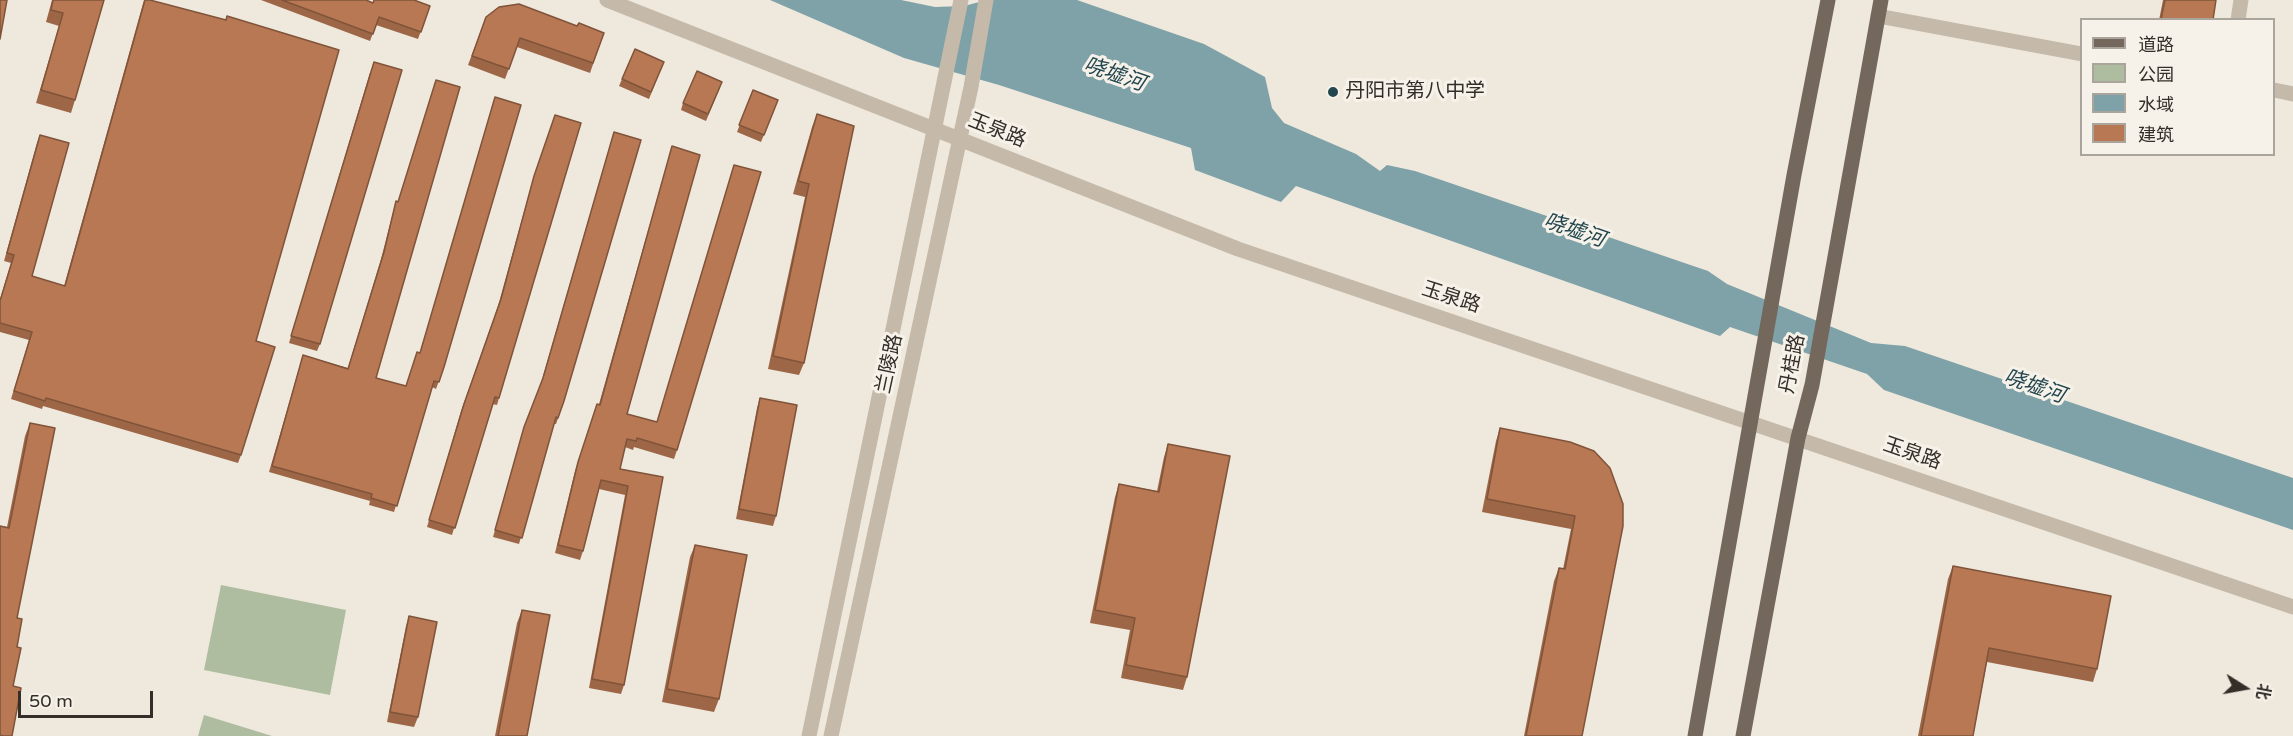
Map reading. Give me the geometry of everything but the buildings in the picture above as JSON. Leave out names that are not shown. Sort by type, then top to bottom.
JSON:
[{"type":"main road","name":"丹桂路","points":[[1695,736],[1750,421],[1828,0]]},
{"type":"main road","name":"丹桂路","points":[[1743,736],[1798,438],[1812,385],[1881,0]]},
{"type":"street","name":"玉泉路","points":[[607,0],[1238,249],[2293,607]]},
{"type":"street","name":"兰陵路","points":[[809,736],[961,0]]},
{"type":"street","name":"兰陵路","points":[[831,736],[971,87],[986,0]]},
{"type":"street","points":[[2238,18],[2241,0]]},
{"type":"street","points":[[1878,16],[2080,54]]},
{"type":"street","points":[[2275,90],[2293,94]]},
{"type":"green space","points":[[221,585],[346,610],[330,695],[204,670]]},
{"type":"green space","points":[[204,715],[272,736],[198,736]]},
{"type":"water","name":"哓墟河","points":[[770,0],[901,0],[935,7],[964,6],[987,0],[1077,0],[1204,44],[1265,77],[1272,108],[1284,123],[1356,154],[1380,171],[1387,165],[1415,171],[1708,271],[1727,284],[1871,343],[1905,346],[2293,478],[2293,530],[1884,390],[1867,374],[1730,327],[1720,336],[1296,186],[1281,202],[1195,170],[1191,148],[999,85],[904,58]]},
{"type":"place","name":"丹阳市第八中学","points":[[1333,92]]}]
